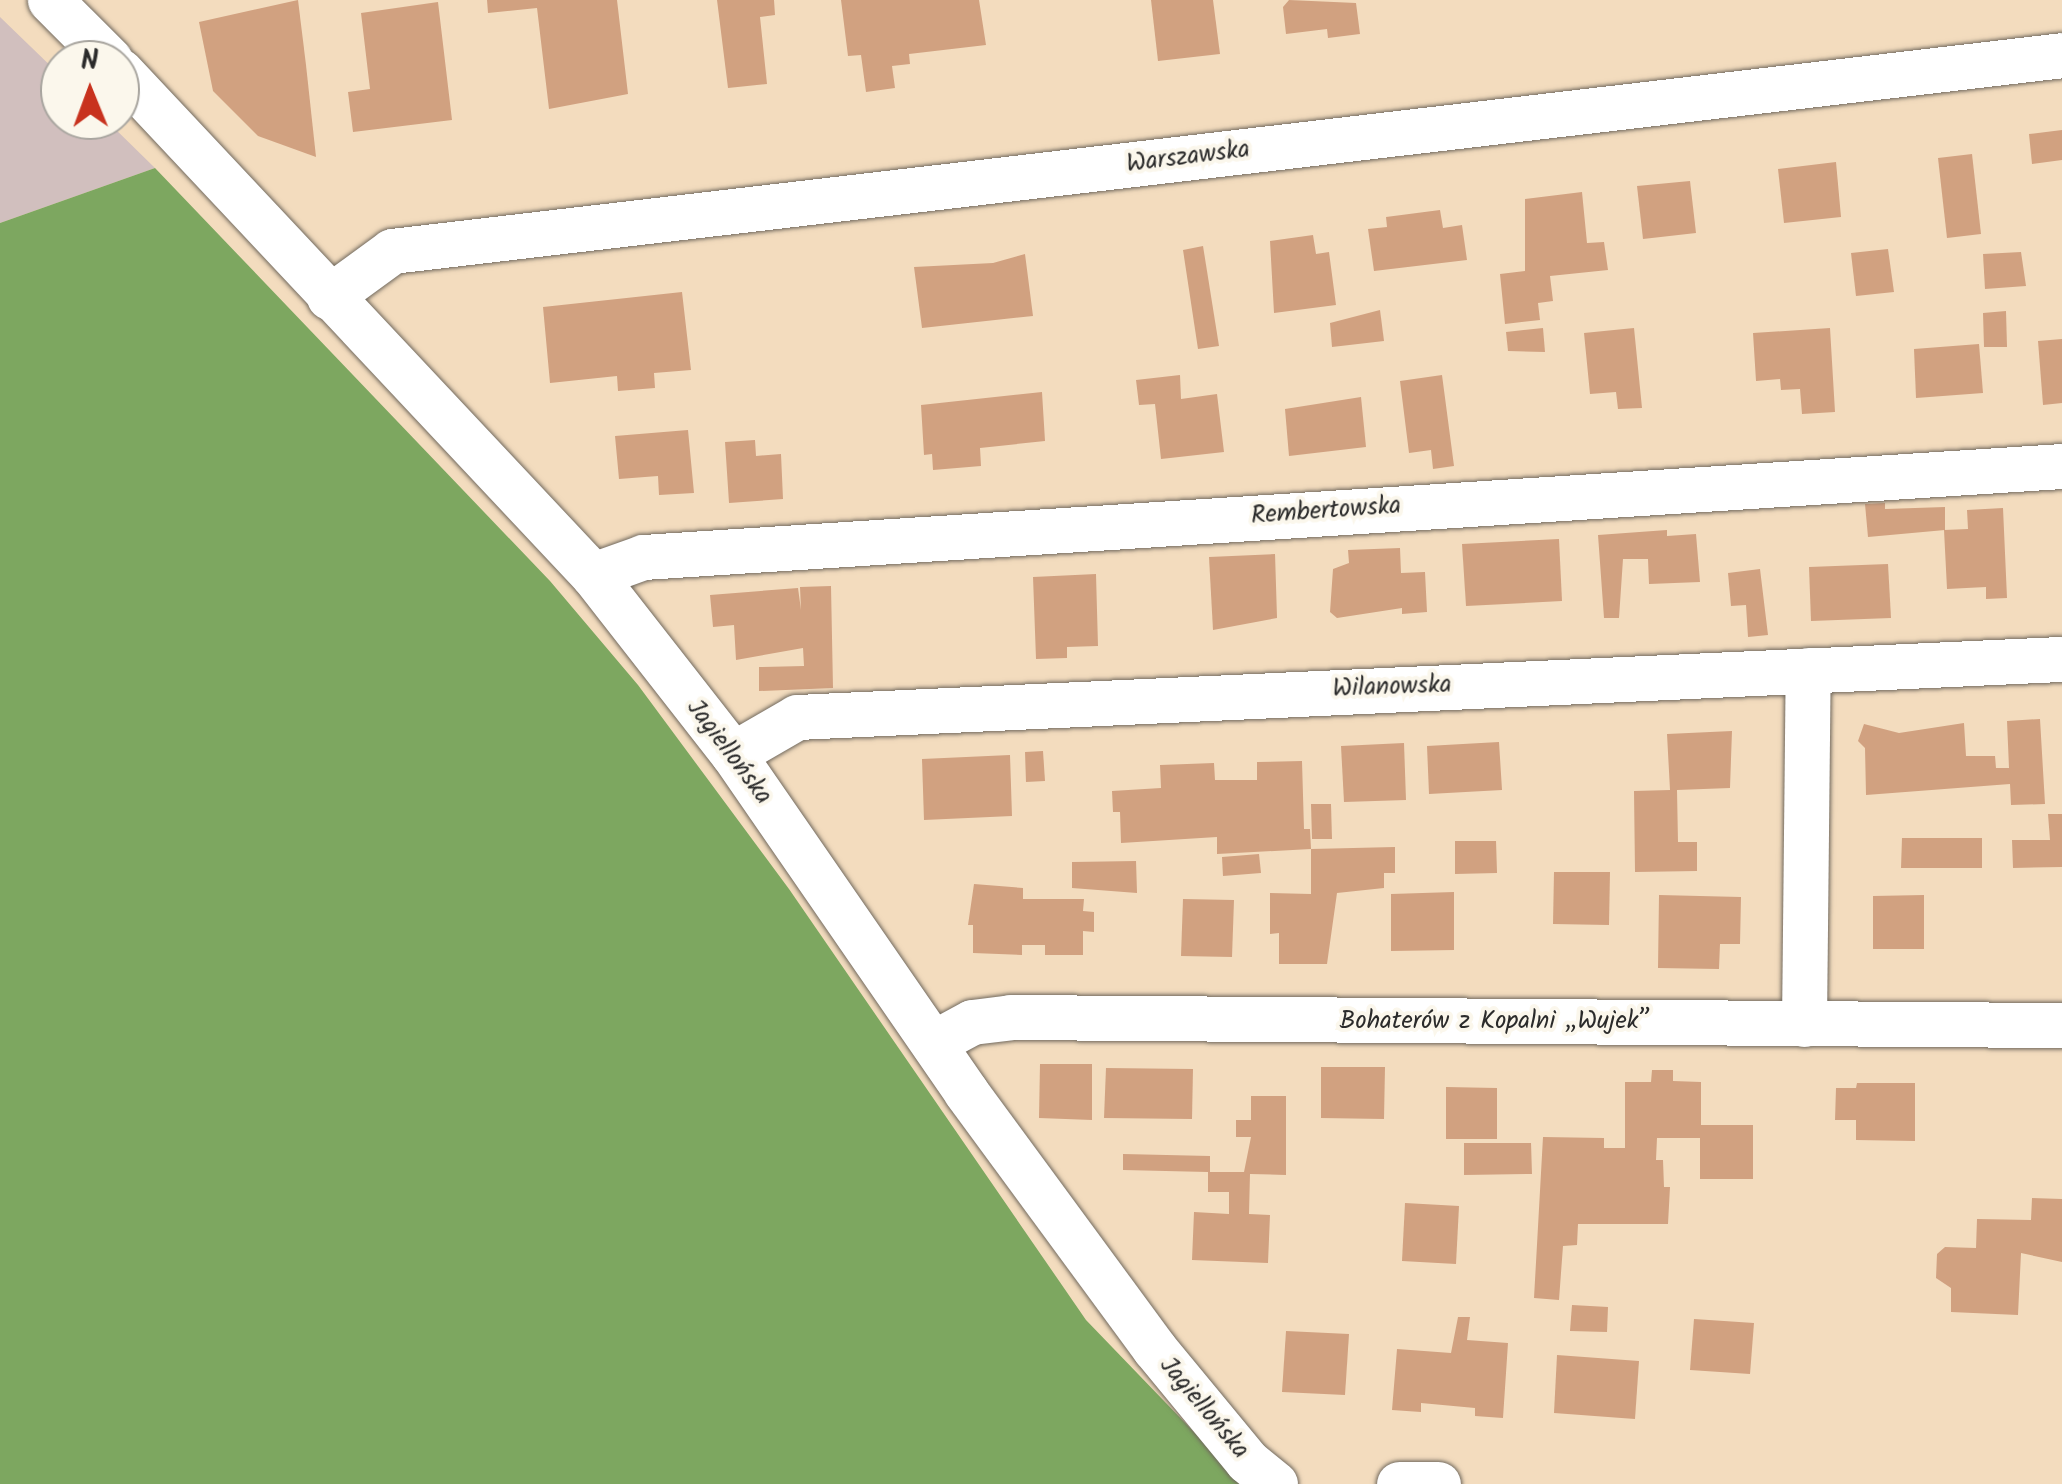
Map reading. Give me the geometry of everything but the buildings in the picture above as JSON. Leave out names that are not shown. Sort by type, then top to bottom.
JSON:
[{"type":"street","points":[[50,0],[90,40]]},
{"type":"street","name":"Warszawska","points":[[330,297],[392,251],[2062,55]]},
{"type":"street","name":"Jagiellońska","points":[[140,93],[592,575],[733,754],[932,1043],[1154,1348],[1247,1461],[1275,1484]]},
{"type":"street","name":"Rembertowska","points":[[592,575],[643,557],[2062,466]]},
{"type":"street","name":"Wilanowska","points":[[733,754],[796,717],[2062,659]]},
{"type":"street","points":[[1804,1024],[1808,670]]},
{"type":"street","name":"Bohaterów z Kopalni „Wujek”","points":[[932,1043],[972,1022],[1010,1017],[2062,1025]]},
{"type":"street","points":[[1399,1484],[1438,1484]]},
{"type":"shaded area","points":[[0,17],[40,56],[40,140],[126,140],[155,168],[0,223]]},
{"type":"green space","points":[[155,168],[550,581],[638,685],[789,889],[1086,1320],[1244,1484],[0,1484],[0,223]]}]
